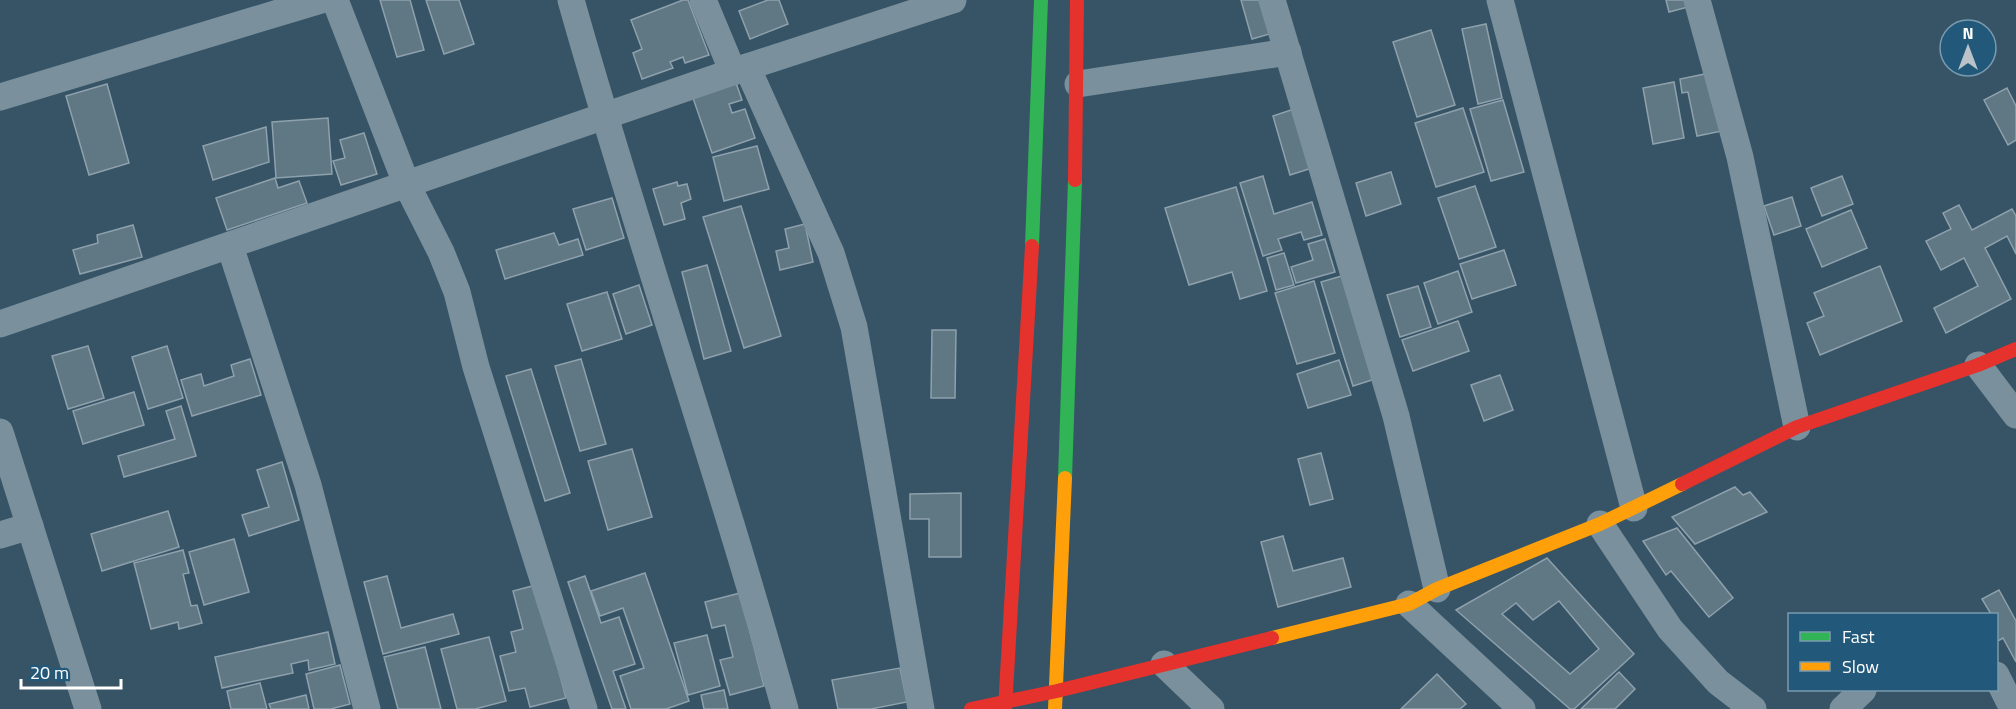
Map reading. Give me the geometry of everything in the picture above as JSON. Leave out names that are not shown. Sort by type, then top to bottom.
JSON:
[{"type":"main road","points":[[1006,705],[1031,260],[1041,0]]},
{"type":"main road","points":[[1055,709],[1074,271],[1078,84],[1077,0]]},
{"type":"main road","points":[[971,709],[1006,705],[1409,603],[1437,589],[1600,524],[1797,427],[1978,365],[2016,349]]},
{"type":"street","points":[[0,97],[321,0]]},
{"type":"street","points":[[336,0],[406,183],[441,252],[457,292],[477,367],[584,709]]},
{"type":"street","points":[[571,0],[604,118],[739,545],[785,709]]},
{"type":"street","points":[[703,0],[831,252],[854,327],[921,709]]},
{"type":"street","points":[[0,324],[740,70],[878,11],[953,0]]},
{"type":"street","points":[[1272,0],[1396,416],[1437,589]]},
{"type":"street","points":[[1500,0],[1634,508]]},
{"type":"street","points":[[1697,0],[1740,157],[1797,427]]},
{"type":"street","points":[[1078,84],[1288,52]]},
{"type":"street","points":[[230,246],[308,485],[367,709]]},
{"type":"street","points":[[1978,365],[2016,415]]},
{"type":"street","points":[[0,432],[88,709]]},
{"type":"street","points":[[1600,524],[1670,629],[1718,682],[1753,709]]},
{"type":"street","points":[[0,535],[30,526]]},
{"type":"street","points":[[1409,603],[1522,709]]},
{"type":"street","points":[[1164,664],[1211,709]]},
{"type":"street","points":[[1998,679],[2013,709]]},
{"type":"street","points":[[1843,709],[1862,691]]},
{"type":"building","points":[[380,0],[410,0],[424,50],[397,57]]},
{"type":"building","points":[[426,0],[459,0],[474,44],[444,54]]},
{"type":"building","points":[[688,0],[709,55],[685,63],[683,57],[670,62],[673,68],[642,79],[633,53],[642,49],[631,20]]},
{"type":"building","points":[[768,0],[779,0],[788,24],[750,39],[739,11]]},
{"type":"building","points":[[1241,0],[1267,0],[1276,32],[1252,39]]},
{"type":"building","points":[[1666,0],[1686,0],[1688,7],[1669,12]]},
{"type":"building","points":[[1486,24],[1502,98],[1478,104],[1462,29]]},
{"type":"building","points":[[1431,30],[1455,105],[1417,117],[1393,42]]},
{"type":"building","points":[[1710,73],[1722,131],[1697,136],[1688,92],[1682,93],[1680,79]]},
{"type":"building","points":[[1674,82],[1684,138],[1653,144],[1643,88]]},
{"type":"building","points":[[736,83],[742,100],[729,104],[732,113],[745,109],[755,138],[712,153],[693,98]]},
{"type":"building","points":[[107,84],[129,163],[89,175],[66,96]]},
{"type":"building","points":[[2007,88],[2016,106],[2016,140],[2008,145],[1984,100]]},
{"type":"building","points":[[1503,100],[1524,172],[1491,181],[1470,109]]},
{"type":"building","points":[[1463,108],[1484,172],[1436,187],[1415,123]]},
{"type":"building","points":[[1294,109],[1312,168],[1290,175],[1273,116]]},
{"type":"building","points":[[328,118],[332,174],[276,178],[272,122]]},
{"type":"building","points":[[266,127],[269,162],[213,180],[203,146]]},
{"type":"building","points":[[364,133],[377,174],[341,185],[333,161],[345,158],[340,140]]},
{"type":"building","points":[[757,146],[769,189],[724,201],[713,157]]},
{"type":"building","points":[[1391,172],[1401,204],[1366,216],[1356,183]]},
{"type":"building","points":[[1263,176],[1274,214],[1312,202],[1322,235],[1304,240],[1301,232],[1278,239],[1282,250],[1263,256],[1240,183]]},
{"type":"building","points":[[1842,176],[1853,204],[1822,216],[1811,188]]},
{"type":"building","points":[[275,178],[278,188],[299,181],[307,203],[227,230],[216,198]]},
{"type":"building","points":[[677,182],[678,186],[687,184],[691,199],[681,203],[685,219],[664,225],[653,189]]},
{"type":"building","points":[[1475,186],[1496,247],[1459,259],[1438,198]]},
{"type":"building","points":[[1236,187],[1267,291],[1240,299],[1232,272],[1189,285],[1165,208]]},
{"type":"building","points":[[1792,197],[1801,226],[1774,235],[1764,206]]},
{"type":"building","points":[[612,198],[624,238],[586,250],[573,209]]},
{"type":"building","points":[[1959,205],[1972,230],[2012,209],[2016,216],[2016,254],[2007,236],[1985,248],[2011,299],[1946,333],[1934,308],[1978,286],[1964,258],[1941,270],[1926,241],[1951,229],[1943,213]]},
{"type":"building","points":[[741,206],[781,336],[744,348],[703,217]]},
{"type":"building","points":[[1851,210],[1867,248],[1822,267],[1806,229]]},
{"type":"building","points":[[805,224],[813,262],[780,270],[776,251],[789,248],[785,229]]},
{"type":"building","points":[[133,225],[142,257],[80,274],[73,250],[98,243],[97,235]]},
{"type":"building","points":[[554,233],[559,245],[578,239],[583,255],[505,279],[496,250]]},
{"type":"building","points":[[1325,239],[1335,272],[1296,283],[1291,267],[1313,260],[1308,244]]},
{"type":"building","points":[[1504,250],[1516,285],[1472,299],[1460,264]]},
{"type":"building","points":[[1284,253],[1294,285],[1276,290],[1267,258]]},
{"type":"building","points":[[707,265],[731,351],[704,359],[682,272]]},
{"type":"building","points":[[1880,266],[1902,321],[1820,355],[1807,323],[1824,316],[1814,293]]},
{"type":"building","points":[[1458,271],[1472,312],[1438,324],[1424,283]]},
{"type":"building","points":[[1345,275],[1375,379],[1353,386],[1321,282]]},
{"type":"building","points":[[1314,281],[1335,353],[1297,364],[1275,293]]},
{"type":"building","points":[[639,285],[652,325],[626,334],[613,294]]},
{"type":"building","points":[[1418,286],[1431,327],[1400,337],[1387,295]]},
{"type":"building","points":[[607,292],[622,339],[582,351],[567,304]]},
{"type":"building","points":[[1458,321],[1469,351],[1413,371],[1402,340]]},
{"type":"building","points":[[932,330],[956,330],[955,398],[931,398]]},
{"type":"building","points":[[88,346],[104,398],[68,409],[52,356]]},
{"type":"building","points":[[167,346],[183,398],[148,409],[132,357]]},
{"type":"building","points":[[250,359],[261,395],[192,416],[181,380],[201,374],[204,386],[234,376],[231,365]]},
{"type":"building","points":[[581,359],[606,444],[580,451],[555,366]]},
{"type":"building","points":[[1339,360],[1351,395],[1308,408],[1297,374]]},
{"type":"building","points":[[531,369],[570,493],[545,501],[506,376]]},
{"type":"building","points":[[1500,375],[1513,410],[1484,421],[1471,385]]},
{"type":"building","points":[[134,392],[144,425],[83,444],[73,411]]},
{"type":"building","points":[[181,406],[196,456],[124,477],[118,456],[175,439],[166,411]]},
{"type":"building","points":[[632,449],[652,517],[608,530],[588,461]]},
{"type":"building","points":[[1321,453],[1333,499],[1310,505],[1298,459]]},
{"type":"building","points":[[282,462],[299,520],[249,536],[242,515],[269,507],[257,470]]},
{"type":"building","points":[[1735,487],[1743,495],[1750,492],[1767,512],[1695,544],[1672,517]]},
{"type":"building","points":[[961,493],[961,557],[929,557],[929,519],[910,519],[910,494]]},
{"type":"building","points":[[168,511],[179,547],[102,571],[91,534]]},
{"type":"building","points":[[1677,528],[1733,598],[1709,617],[1671,571],[1666,575],[1643,541]]},
{"type":"building","points":[[1283,536],[1293,571],[1343,558],[1351,587],[1278,607],[1261,542]]},
{"type":"building","points":[[234,539],[249,592],[204,605],[189,552]]},
{"type":"building","points":[[183,550],[189,573],[183,574],[191,606],[197,605],[202,623],[179,629],[178,622],[151,629],[134,563]]},
{"type":"building","points":[[1547,558],[1634,654],[1574,709],[1570,709],[1456,610]],"holes":[[[1559,601],[1599,649],[1570,674],[1502,614],[1516,603],[1533,620]]]},
{"type":"building","points":[[645,573],[689,701],[666,709],[631,709],[620,676],[644,668],[623,608],[600,616],[591,591]]},
{"type":"building","points":[[387,576],[401,628],[453,614],[459,634],[383,654],[364,582]]},
{"type":"building","points":[[585,576],[601,623],[619,617],[635,664],[613,671],[626,709],[612,709],[568,582]]},
{"type":"building","points":[[536,585],[566,698],[530,707],[525,688],[509,691],[500,656],[516,652],[511,632],[523,629],[513,591]]},
{"type":"building","points":[[1999,590],[2016,621],[2016,662],[2003,638],[1998,641],[1998,613],[1990,613],[1982,599]]},
{"type":"building","points":[[740,593],[764,686],[730,695],[720,660],[733,657],[725,625],[712,628],[705,602]]},
{"type":"building","points":[[328,632],[335,664],[309,670],[308,660],[291,664],[293,673],[222,688],[215,657]]},
{"type":"building","points":[[707,635],[720,686],[688,695],[674,643]]},
{"type":"building","points":[[489,637],[506,701],[475,709],[457,709],[441,649]]},
{"type":"building","points":[[425,647],[441,709],[398,709],[384,657]]},
{"type":"building","points":[[340,665],[350,704],[331,709],[314,709],[306,674]]},
{"type":"building","points":[[900,668],[907,702],[871,709],[838,709],[832,680]]},
{"type":"building","points":[[1619,672],[1635,689],[1615,709],[1581,709]]},
{"type":"building","points":[[1437,674],[1466,704],[1460,709],[1401,709]]},
{"type":"building","points":[[260,683],[267,709],[231,709],[227,691]]},
{"type":"building","points":[[724,690],[728,709],[704,709],[701,695]]},
{"type":"building","points":[[306,695],[309,709],[271,709],[269,704]]},
{"type":"traffic: fast","points":[[1032,246],[1041,0]]},
{"type":"traffic: fast","points":[[1065,478],[1075,180]]},
{"type":"traffic: slow","points":[[1055,709],[1065,478]]},
{"type":"traffic: slow","points":[[1272,638],[1409,604],[1437,589],[1600,524],[1682,484]]},
{"type":"traffic: jam","points":[[1075,180],[1077,0]]},
{"type":"traffic: jam","points":[[1005,709],[1032,246]]},
{"type":"traffic: jam","points":[[1682,484],[1797,427],[1978,365],[2016,349]]},
{"type":"traffic: jam","points":[[971,709],[1057,691],[1272,638]]}]
